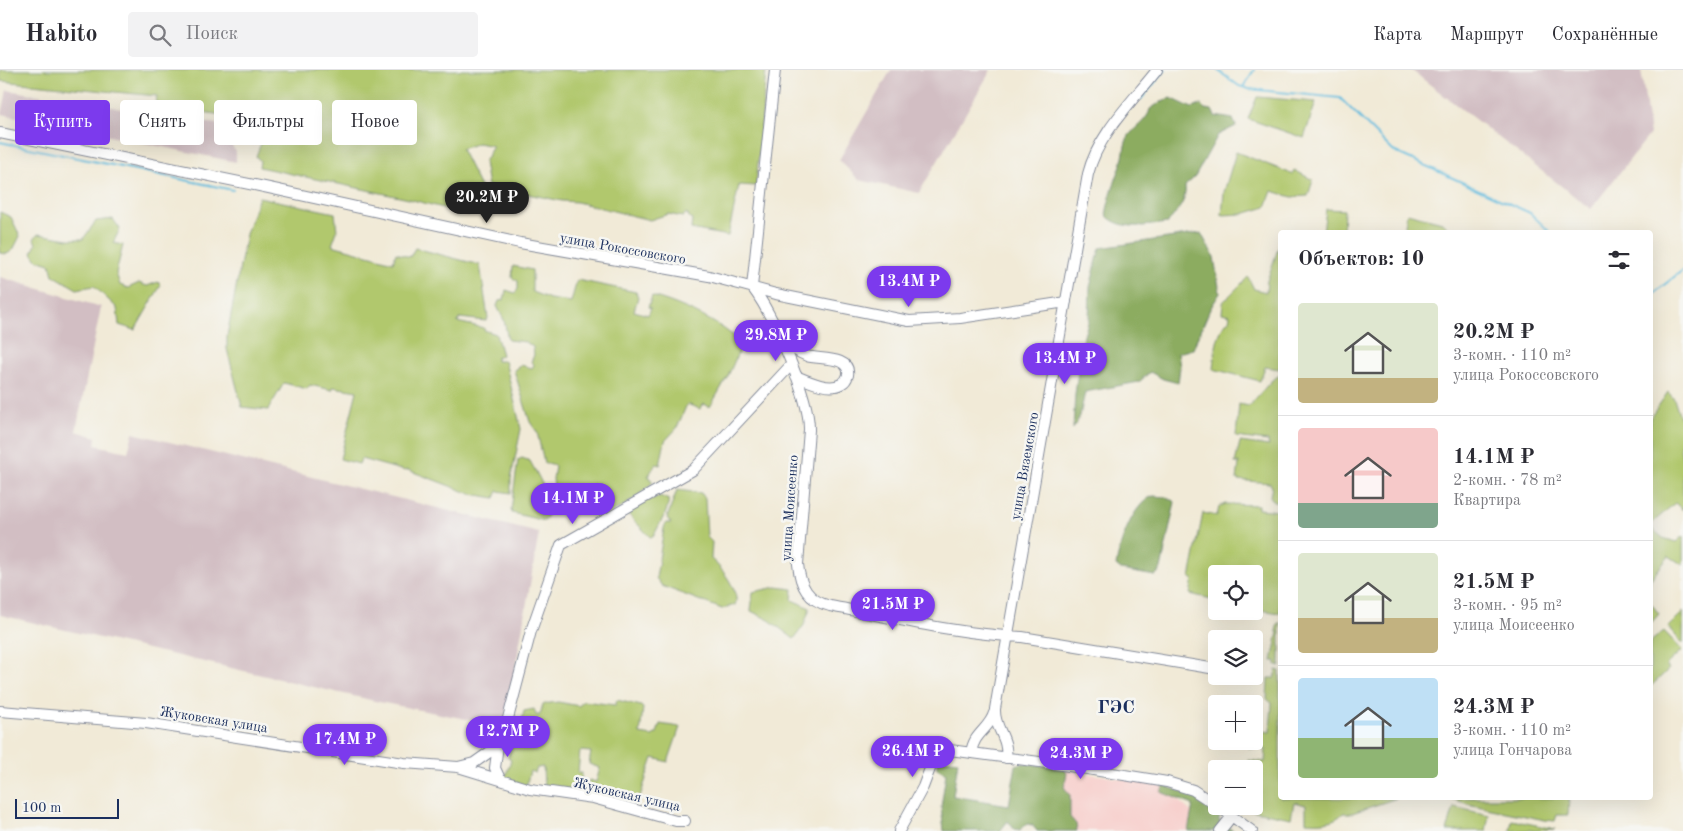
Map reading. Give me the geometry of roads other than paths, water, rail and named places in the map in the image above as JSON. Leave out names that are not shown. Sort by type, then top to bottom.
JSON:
[{"type":"street","points":[[752,287],[775,70]]},
{"type":"street","name":"улица Вяземского","points":[[996,709],[1086,182],[1092,159],[1107,133],[1157,70]]},
{"type":"street","name":"улица Рокоссовского","points":[[0,133],[269,188],[512,242],[708,276],[873,314],[917,321],[981,316],[1066,302]]},
{"type":"street","name":"улица Моисеенко","points":[[752,287],[762,300],[796,376],[806,404],[809,423],[798,564],[800,577],[806,592],[818,602],[830,606],[959,630],[1022,637],[1208,668]]},
{"type":"street","points":[[779,338],[808,356],[841,361],[846,366],[848,372],[844,382],[833,386],[796,376]]},
{"type":"street","points":[[500,779],[495,768],[499,740],[510,714],[531,631],[561,545],[692,470],[791,365]]},
{"type":"street","points":[[971,753],[974,739],[991,722],[996,709]]},
{"type":"street","points":[[996,709],[996,722],[1007,742],[1006,758]]},
{"type":"street","name":"Жуковская улица","points":[[0,712],[146,723],[404,763],[458,767],[530,789],[593,798],[676,821],[686,821]]},
{"type":"street","points":[[982,730],[992,728],[1001,733]]},
{"type":"street","points":[[458,767],[469,765],[480,759],[499,740]]},
{"type":"street","points":[[898,831],[923,787],[934,758],[950,750],[1176,784],[1193,790],[1208,800]]},
{"type":"street","points":[[1220,831],[1232,816],[1252,831]]},
{"type":"waterway","points":[[1141,99],[1165,70]]},
{"type":"waterway","points":[[1217,70],[1239,86],[1249,89],[1340,98],[1393,151],[1530,213],[1548,230]]},
{"type":"waterway","points":[[1243,87],[1254,70]]},
{"type":"waterway","points":[[0,142],[233,190]]},
{"type":"waterway","points":[[1653,294],[1683,270]]},
{"type":"district","name":"ГЭС","points":[[1116,706]]}]
